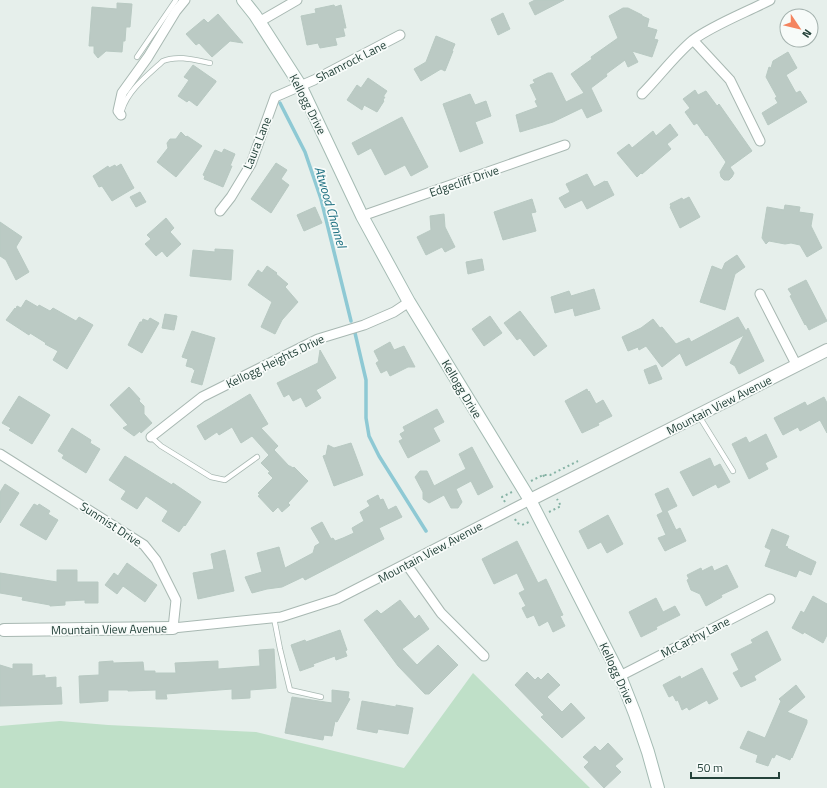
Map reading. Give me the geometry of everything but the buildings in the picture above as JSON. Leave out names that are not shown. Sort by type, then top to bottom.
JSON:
[{"type":"main road","name":"Kellogg Drive","points":[[243,0],[260,22],[300,85],[362,216],[409,302],[530,500],[620,676],[648,752],[658,788]]},
{"type":"main road","name":"Mountain View Avenue","points":[[530,500],[827,350]]},
{"type":"main road","name":"Mountain View Avenue","points":[[1,629],[172,628]]},
{"type":"street","points":[[121,115],[118,111],[122,93],[148,57],[176,11],[185,0]]},
{"type":"street","points":[[260,22],[297,0]]},
{"type":"street","points":[[642,94],[680,52],[694,40],[705,32],[770,0]]},
{"type":"street","name":"Shamrock Lane","points":[[300,85],[355,59],[400,34]]},
{"type":"street","points":[[694,40],[730,80],[760,141]]},
{"type":"street","name":"Laura Lane","points":[[220,211],[231,197],[252,164],[275,97],[300,85]]},
{"type":"street","name":"Edgecliff Drive","points":[[362,216],[565,145]]},
{"type":"street","points":[[760,294],[797,366]]},
{"type":"street","name":"Kellogg Heights Drive","points":[[151,437],[202,398],[318,339],[364,325],[394,312],[409,302]]},
{"type":"street","name":"Sunmist Drive","points":[[0,454],[144,545],[156,560],[176,600],[172,628]]},
{"type":"street","name":"Mountain View Avenue","points":[[172,628],[281,617],[337,600],[530,500]]},
{"type":"street","points":[[407,564],[441,613],[484,656]]},
{"type":"street","name":"McCarthy Lane","points":[[620,676],[770,599]]},
{"type":"lane","points":[[137,57],[176,0]]},
{"type":"lane","points":[[121,115],[127,99],[134,89],[163,61],[169,58],[175,58],[210,63]]},
{"type":"lane","points":[[699,415],[733,471]]},
{"type":"lane","points":[[151,437],[161,446],[211,477],[225,480],[256,457]]},
{"type":"lane","points":[[274,618],[290,690],[320,697]]},
{"type":"green space","points":[[473,673],[590,788],[0,788],[0,726],[60,721],[108,725],[256,732],[404,768]]},
{"type":"waterway","name":"Atwood Channel","points":[[280,103],[305,152],[321,199],[351,321]]},
{"type":"waterway","name":"Atwood Channel","points":[[355,333],[366,380],[366,418],[369,436],[379,456],[426,531]]}]
